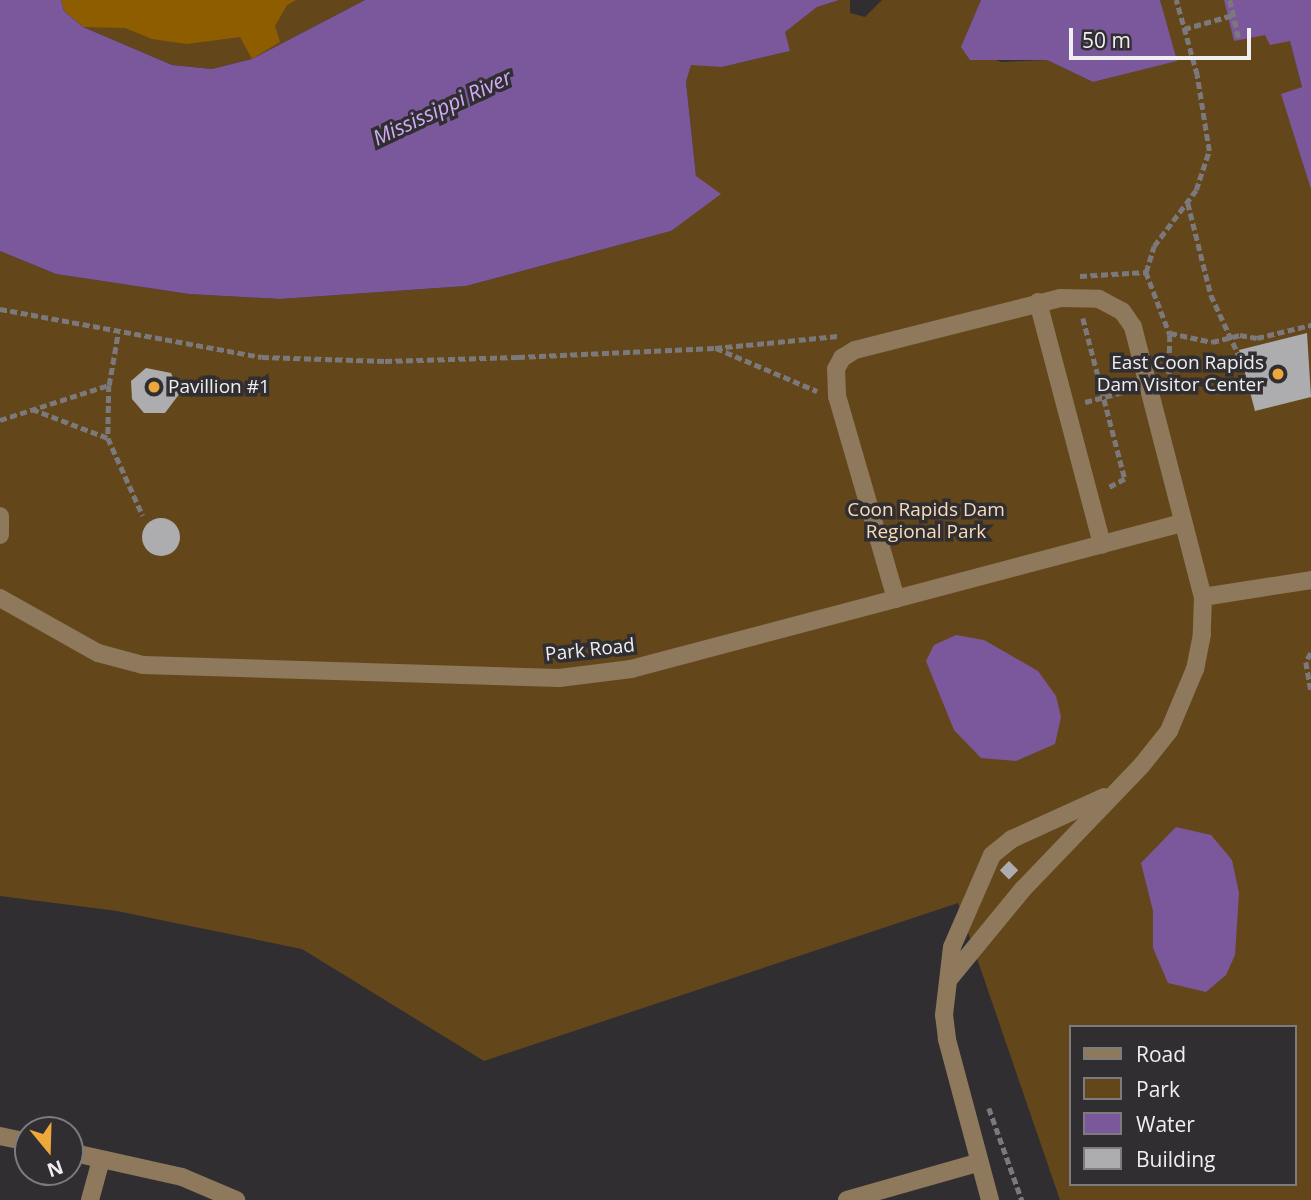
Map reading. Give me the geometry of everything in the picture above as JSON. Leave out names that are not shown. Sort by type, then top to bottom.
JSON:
[{"type":"street","points":[[896,599],[837,396],[836,369],[855,350],[1038,302],[1084,297],[1113,306],[1129,320],[1148,385],[1203,597],[1201,642],[1181,706],[1163,740],[975,943],[950,978]]},
{"type":"street","points":[[1038,302],[1102,545]]},
{"type":"street","points":[[0,516],[0,536]]},
{"type":"street","name":"Park Road","points":[[0,598],[98,653],[143,664],[559,678],[631,669],[1182,523]]},
{"type":"street","points":[[1203,597],[1311,580]]},
{"type":"street","points":[[990,1200],[977,1163],[947,1039],[944,1015],[952,947],[992,855],[1012,839],[1114,793]]},
{"type":"street","points":[[84,1156],[182,1177],[236,1200]]},
{"type":"street","points":[[90,1200],[101,1160]]},
{"type":"street","points":[[847,1200],[977,1163]]},
{"type":"path","points":[[1170,389],[1170,333],[1146,272],[1154,246],[1188,202],[1204,175],[1209,151],[1197,75],[1176,0]]},
{"type":"path","points":[[1230,0],[1239,37]]},
{"type":"path","points":[[1184,29],[1233,15]]},
{"type":"path","points":[[1188,202],[1203,269],[1241,360]]},
{"type":"path","points":[[1076,276],[1146,272]]},
{"type":"path","points":[[1084,297],[1082,313],[1125,480],[1122,485],[1089,494]]},
{"type":"path","points":[[0,309],[118,333],[262,357],[385,361],[715,348],[849,333]]},
{"type":"path","points":[[1170,333],[1212,342],[1230,337],[1257,338],[1311,325]]},
{"type":"path","points":[[118,333],[109,385],[108,438],[144,516]]},
{"type":"path","points":[[715,348],[784,380],[837,396]]},
{"type":"path","points":[[1066,407],[1169,379]]},
{"type":"path","points":[[0,421],[31,408],[109,385]]},
{"type":"path","points":[[31,408],[108,438]]},
{"type":"path","points":[[1311,653],[1306,662],[1311,690]]},
{"type":"path","points":[[985,1096],[1021,1200]]},
{"type":"green space","points":[[61,0],[365,0],[252,59],[212,69],[172,65],[83,27]]},
{"type":"green space","name":"Coon Rapids Dam Regional Park","points":[[839,0],[850,0],[850,13],[865,17],[882,0],[981,0],[962,47],[1001,62],[1047,60],[1093,82],[1176,61],[1160,0],[1240,0],[1265,35],[1290,40],[1302,87],[1288,92],[1311,176],[1311,1200],[1060,1200],[958,903],[484,1061],[302,949],[117,911],[0,896],[0,251],[56,274],[189,294],[280,299],[466,286],[671,231],[696,176],[686,82],[691,64],[722,67],[790,51],[784,32],[817,7]]},
{"type":"shaded area","points":[[61,0],[296,0],[287,5],[275,26],[280,42],[252,59],[240,37],[187,44],[152,39],[125,28],[83,27],[64,11]]},
{"type":"water","name":"Mississippi River","points":[[0,0],[61,0],[64,11],[83,27],[172,65],[212,69],[252,59],[365,0],[839,0],[817,7],[785,32],[790,51],[722,67],[691,65],[686,82],[696,176],[721,194],[671,231],[466,286],[280,299],[189,294],[56,274],[0,251]]},
{"type":"water","points":[[981,0],[1160,0],[1177,61],[1093,82],[1047,60],[970,60],[961,47]]},
{"type":"water","points":[[1224,0],[1311,0],[1311,189],[1281,94],[1302,87],[1290,41],[1270,45],[1265,35],[1234,41]]},
{"type":"water","points":[[956,635],[984,640],[1038,671],[1056,696],[1061,717],[1055,744],[1016,761],[981,758],[954,730],[926,661],[934,645]]},
{"type":"water","points":[[1176,827],[1211,835],[1232,860],[1239,893],[1235,955],[1226,975],[1206,992],[1168,983],[1153,948],[1153,911],[1141,863]]},
{"type":"building","name":"East Coon Rapids Dam Visitor Center","points":[[1307,333],[1311,397],[1255,411],[1239,350]]},
{"type":"building","name":"Pavillion #1","points":[[146,368],[171,373],[180,393],[165,413],[144,413],[132,399],[131,381]]},
{"type":"building","points":[[161,518],[175,523],[180,537],[175,551],[161,556],[147,551],[142,537],[147,523]]},
{"type":"building","points":[[1009,861],[1018,870],[1009,879],[1000,870]]},
{"type":"place","name":"East Coon Rapids Dam Visitor Center","points":[[1278,374]]},
{"type":"place","name":"Pavillion #1","points":[[154,387]]}]
